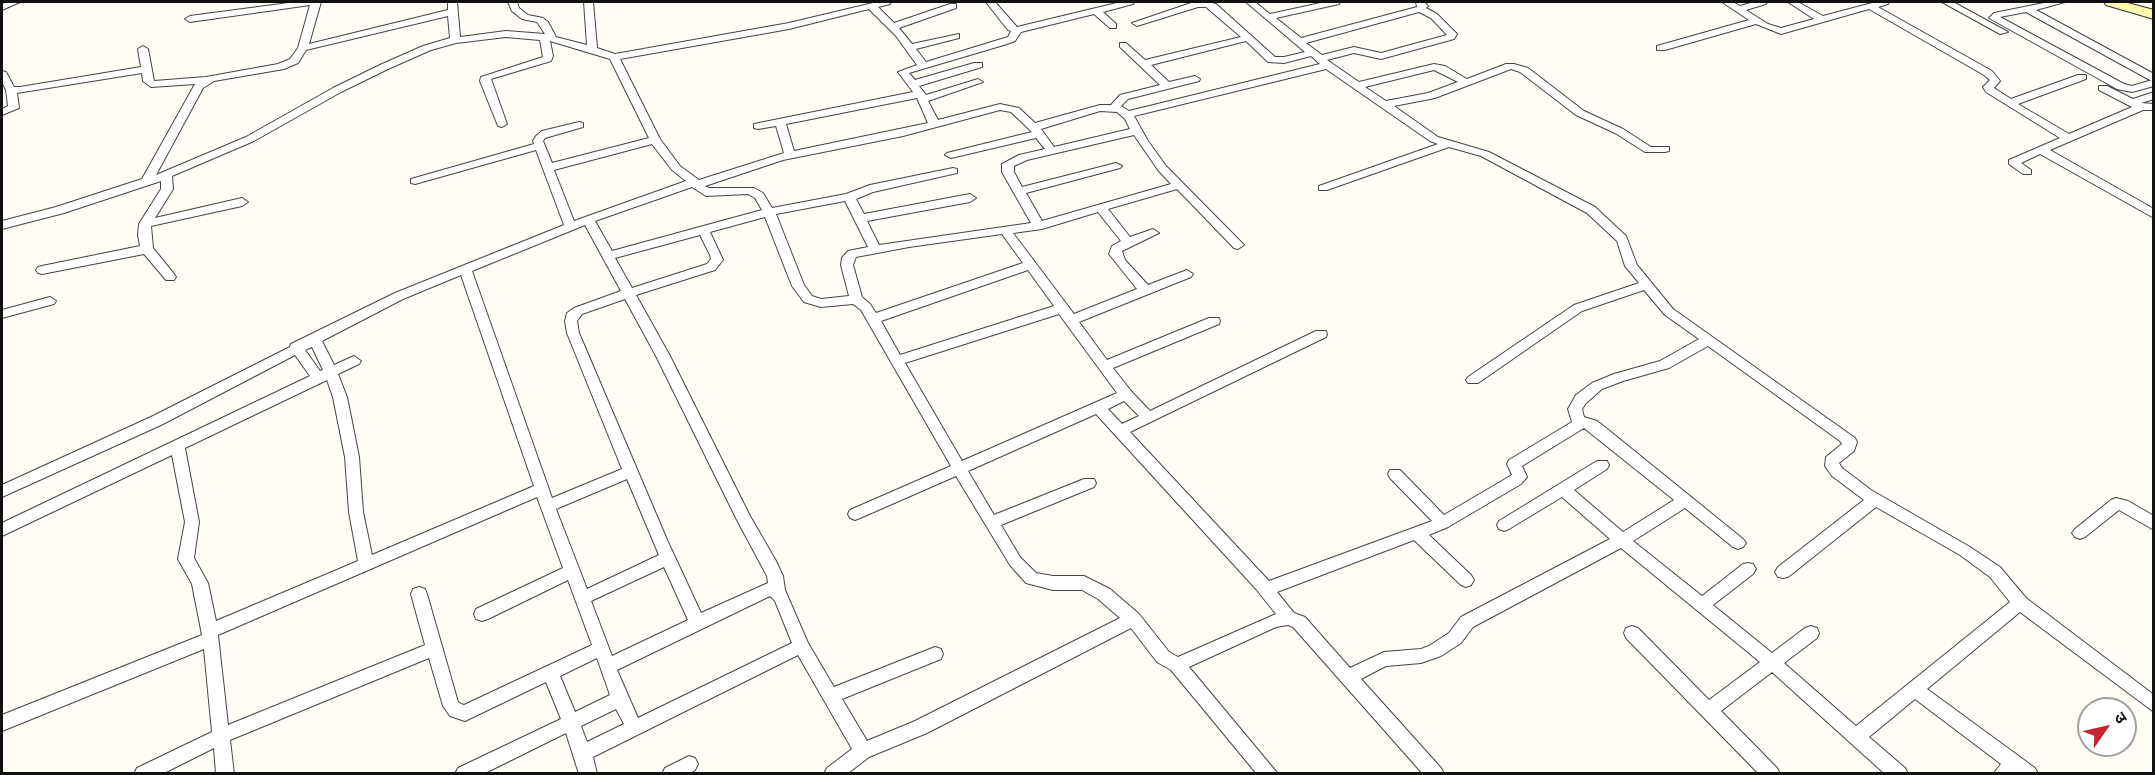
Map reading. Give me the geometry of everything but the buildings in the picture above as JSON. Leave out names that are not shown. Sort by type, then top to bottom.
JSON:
[{"type":"street","points":[[2,7],[15,2]]},
{"type":"street","points":[[143,49],[151,84],[205,80],[217,76],[280,67],[294,61],[303,48],[314,2],[190,19]]},
{"type":"street","points":[[502,124],[485,81],[486,77],[547,59],[548,56],[545,24],[540,20],[525,17],[515,9],[513,2]]},
{"type":"street","points":[[589,2],[592,50]]},
{"type":"street","points":[[2,225],[60,210],[166,174],[250,139],[337,90],[384,67],[427,48],[455,40],[506,34],[548,38],[614,57],[789,26],[887,2]]},
{"type":"street","points":[[994,2],[1011,28],[1017,30],[1125,2]]},
{"type":"street","points":[[1250,2],[1320,59],[1434,139],[1485,154],[1591,210],[1622,239],[1631,266],[1669,312],[1850,442],[1849,447],[1831,461],[1832,466],[1875,500],[1965,551],[1995,572],[2020,603],[2151,700]]},
{"type":"street","points":[[1268,17],[1336,2]]},
{"type":"street","points":[[1727,2],[1770,29],[1781,30],[1884,2]]},
{"type":"street","points":[[1739,9],[1762,2]]},
{"type":"street","points":[[1792,2],[1821,19]]},
{"type":"street","points":[[1947,2],[2154,119]]},
{"type":"street","points":[[2060,2],[1994,18],[2128,90],[2154,83]]},
{"type":"street","points":[[2111,2],[2154,15]]},
{"type":"street","points":[[1137,23],[1197,4],[1207,4],[1213,6],[1269,58],[1277,61],[1320,59]]},
{"type":"street","points":[[1126,115],[1354,50],[1381,56],[1451,37],[1452,34],[1419,5],[1298,42]]},
{"type":"street","points":[[871,6],[910,47],[923,65]]},
{"type":"street","points":[[892,27],[953,6]]},
{"type":"street","points":[[1870,6],[1988,73],[1995,81],[1988,87],[1990,90],[2070,139]]},
{"type":"street","points":[[303,48],[452,7],[455,40]]},
{"type":"street","points":[[2028,9],[2150,76]]},
{"type":"street","points":[[1095,10],[1113,26]]},
{"type":"street","points":[[1661,48],[1757,21]]},
{"type":"street","points":[[934,124],[922,97],[903,72],[1004,42],[1012,39],[1017,30]]},
{"type":"street","points":[[910,47],[956,36]]},
{"type":"street","points":[[1143,64],[1248,38]]},
{"type":"street","points":[[1123,45],[1167,86]]},
{"type":"street","points":[[614,57],[655,140],[666,157],[694,184],[706,192],[750,190],[759,195],[769,212],[798,286],[808,299],[821,303],[856,298]]},
{"type":"street","points":[[914,84],[978,65]]},
{"type":"street","points":[[1357,86],[1434,67],[1441,68],[1465,82]]},
{"type":"street","points":[[1384,105],[1431,96],[1503,67],[1520,68],[1587,117],[1619,131],[1649,150],[1665,148]]},
{"type":"street","points":[[11,90],[147,69]]},
{"type":"street","points":[[2,74],[11,90],[14,108],[2,112]]},
{"type":"street","points":[[2114,84],[2150,76]]},
{"type":"street","points":[[2010,103],[2082,77]]},
{"type":"street","points":[[1115,107],[1124,97],[1195,79]]},
{"type":"street","points":[[147,181],[184,110],[205,80]]},
{"type":"street","points":[[758,126],[922,97],[978,82]]},
{"type":"street","points":[[2027,172],[2013,162],[2070,139],[2136,107],[2154,95]]},
{"type":"street","points":[[2,491],[156,420],[399,296],[588,219],[755,164],[903,133],[1006,107],[1015,110],[1052,151]]},
{"type":"street","points":[[1036,132],[1038,125],[1045,122],[1100,108],[1115,107],[1126,115],[1162,168],[1238,245]]},
{"type":"street","points":[[2136,107],[2154,107]]},
{"type":"street","points":[[780,122],[790,155]]},
{"type":"street","points":[[570,226],[538,138],[541,135],[579,125]]},
{"type":"street","points":[[1038,225],[1008,172],[1008,164],[1023,157],[1137,131]]},
{"type":"street","points":[[951,155],[1036,132]]},
{"type":"street","points":[[547,168],[655,140]]},
{"type":"street","points":[[1323,188],[1447,144]]},
{"type":"street","points":[[415,181],[539,146]]},
{"type":"street","points":[[2042,150],[2154,214]]},
{"type":"street","points":[[1019,191],[1116,166]]},
{"type":"street","points":[[608,256],[769,212],[849,197],[870,189],[953,171]]},
{"type":"street","points":[[166,174],[167,189],[145,224],[144,235],[147,249],[170,277]]},
{"type":"street","points":[[1179,185],[1038,225],[875,248],[852,254],[848,258],[847,265],[856,298],[866,307],[1015,561],[1031,578],[1053,583],[1084,583],[1104,594],[1132,619],[1163,657],[1177,665],[1269,774]]},
{"type":"street","points":[[849,197],[875,248]]},
{"type":"street","points":[[859,219],[970,198]]},
{"type":"street","points":[[145,224],[242,202]]},
{"type":"street","points":[[1100,207],[1128,242]]},
{"type":"street","points":[[588,219],[690,408],[744,520],[771,566],[777,592],[801,646],[863,751]]},
{"type":"street","points":[[1004,229],[1126,394],[1148,417]]},
{"type":"street","points":[[697,622],[573,333],[571,321],[572,316],[578,311],[711,267],[717,260],[716,255],[703,230]]},
{"type":"street","points":[[1146,291],[1115,254],[1116,249],[1128,242],[1153,234]]},
{"type":"street","points":[[42,270],[147,249]]},
{"type":"street","points":[[873,319],[1031,265]]},
{"type":"street","points":[[465,269],[548,506],[633,728]]},
{"type":"street","points":[[1071,320],[1187,274]]},
{"type":"street","points":[[1473,380],[1578,308],[1647,285]]},
{"type":"street","points":[[2,314],[50,301]]},
{"type":"street","points":[[897,361],[1063,308]]},
{"type":"street","points":[[1105,366],[1214,321]]},
{"type":"street","points":[[1120,431],[1321,334]]},
{"type":"street","points":[[314,338],[325,375]]},
{"type":"street","points":[[1266,589],[1443,523],[1520,477],[1514,464],[1516,461],[1579,424],[1575,409],[1581,399],[1597,386],[1619,377],[1664,365],[1708,340]]},
{"type":"street","points":[[296,347],[325,375],[340,397],[352,457],[356,512],[367,565]]},
{"type":"street","points":[[2,530],[354,361]]},
{"type":"street","points":[[855,514],[1099,408],[1126,394]]},
{"type":"street","points":[[1099,408],[1266,589],[1288,618]]},
{"type":"street","points":[[1579,421],[1592,425],[1738,543]]},
{"type":"street","points":[[177,445],[192,522],[186,558],[200,584],[210,635],[225,774]]},
{"type":"street","points":[[1504,525],[1602,465]]},
{"type":"street","points":[[548,506],[631,471]]},
{"type":"street","points":[[1395,474],[1443,523]]},
{"type":"street","points":[[991,523],[1089,483]]},
{"type":"street","points":[[2,723],[210,635],[542,489]]},
{"type":"street","points":[[1563,489],[1773,663],[1899,774]]},
{"type":"street","points":[[1348,677],[1384,659],[1395,656],[1421,656],[1436,651],[1455,638],[1467,622],[1622,540],[1686,500]]},
{"type":"street","points":[[1783,572],[1875,500]]},
{"type":"street","points":[[2080,532],[2116,504],[2123,505],[2154,524]]},
{"type":"street","points":[[1417,533],[1466,580]]},
{"type":"street","points":[[582,598],[668,558]]},
{"type":"street","points":[[1701,605],[1748,569]]},
{"type":"street","points":[[483,614],[572,571]]},
{"type":"street","points":[[608,666],[759,593],[771,590],[777,592]]},
{"type":"street","points":[[419,594],[450,706],[456,711],[465,713],[551,674],[601,648]]},
{"type":"street","points":[[1856,737],[2020,603]]},
{"type":"street","points":[[1177,665],[1274,621],[1288,618],[1299,622],[1435,774]]},
{"type":"street","points":[[833,774],[863,751],[921,727],[1132,619]]},
{"type":"street","points":[[1632,633],[1771,774]]},
{"type":"street","points":[[1710,710],[1811,633]]},
{"type":"street","points":[[583,753],[801,646]]},
{"type":"street","points":[[143,774],[221,736],[434,649]]},
{"type":"street","points":[[830,696],[935,654]]},
{"type":"street","points":[[551,674],[583,753],[588,774]]},
{"type":"street","points":[[1914,689],[2008,768],[2029,774]]},
{"type":"street","points":[[464,774],[620,699]]},
{"type":"street","points":[[671,774],[689,764]]}]
